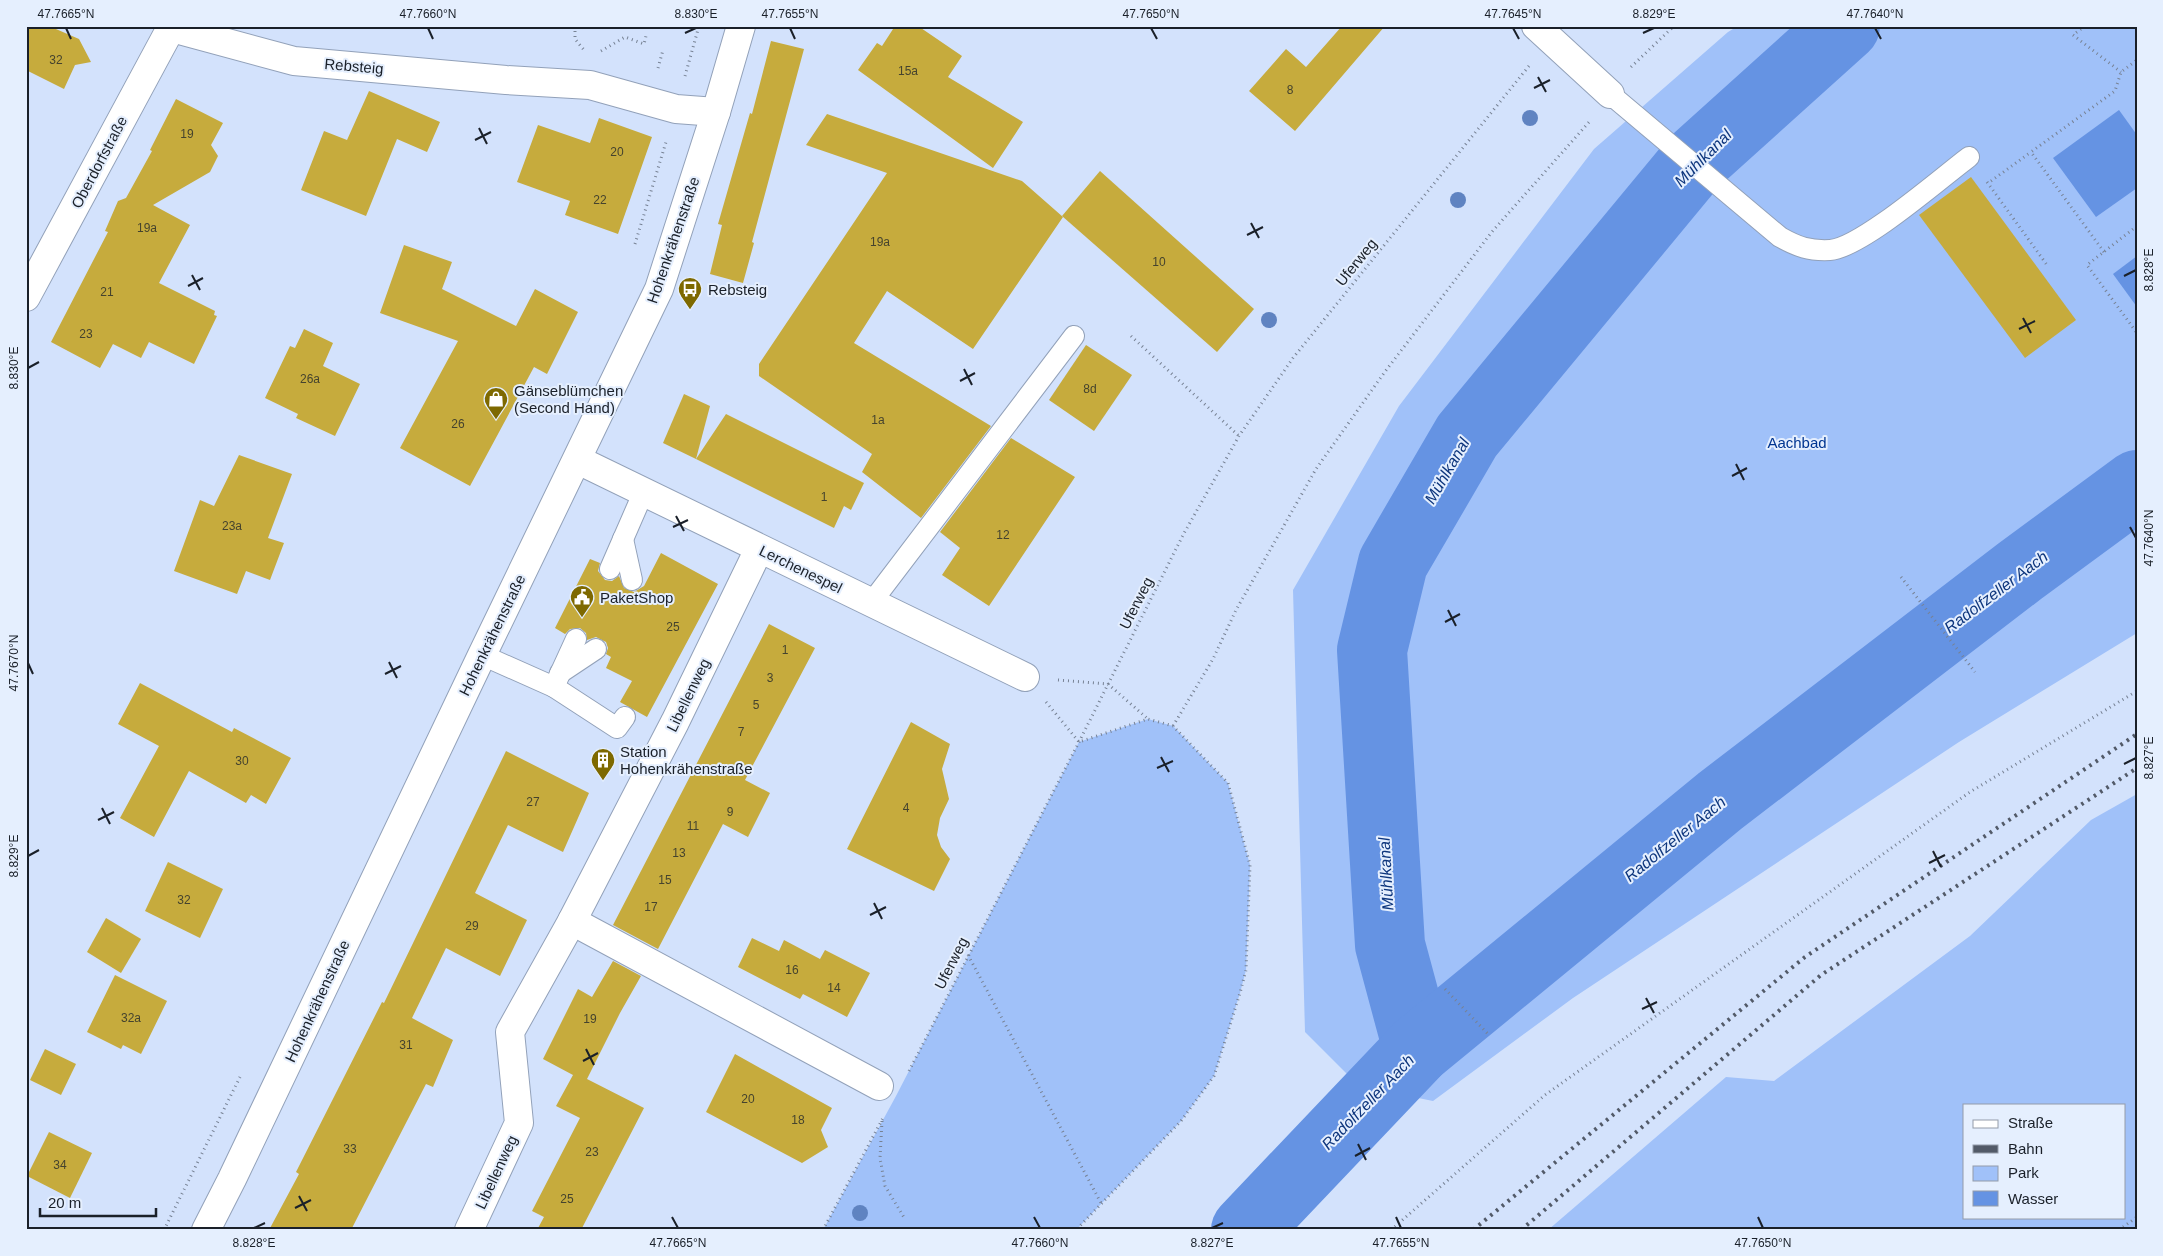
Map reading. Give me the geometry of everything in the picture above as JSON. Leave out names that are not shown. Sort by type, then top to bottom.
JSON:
[{"type":"street","name":"Hohenkrähenstraße","points":[[206,1230],[659,289],[716,112],[741,26]]},
{"type":"street","name":"Rebsteig","points":[[172,27],[294,61],[506,80],[590,84],[676,109],[716,112]]},
{"type":"street","name":"Oberdorfstraße","points":[[26,297],[172,27]]},
{"type":"street","points":[[1544,33],[1610,94]]},
{"type":"street","name":"Lerchenespel","points":[[578,460],[1025,677]]},
{"type":"street","name":"Libellenweg","points":[[469,1230],[519,1123],[510,1032],[572,921],[675,722],[759,549]]},
{"type":"street","points":[[572,921],[879,1086]]},
{"type":"lane","points":[[1610,94],[1780,236],[1802,249],[1832,250],[1852,242],[1873,230],[1969,157]]},
{"type":"lane","points":[[871,603],[1074,336]]},
{"type":"lane","points":[[610,569],[644,491]]},
{"type":"lane","points":[[623,539],[632,580]]},
{"type":"lane","points":[[557,680],[576,639]]},
{"type":"lane","points":[[557,680],[596,649]]},
{"type":"lane","points":[[482,655],[557,680],[618,728],[625,717]]},
{"type":"path","points":[[575,26],[575,39],[580,48],[588,53]]},
{"type":"path","points":[[1173,726],[1213,659],[1236,610],[1322,461],[1384,372],[1491,233],[1586,127],[1629,70],[1674,26]]},
{"type":"path","points":[[2085,26],[2073,35],[2121,72]]},
{"type":"path","name":"Uferweg","points":[[905,1078],[1079,742],[1183,535],[1239,436],[1293,358],[1544,33]]},
{"type":"path","points":[[598,53],[625,37],[644,44],[646,36]]},
{"type":"path","points":[[1988,183],[2115,91],[2121,72],[2137,60]]},
{"type":"path","points":[[2031,152],[2104,252]]},
{"type":"path","points":[[1969,157],[2047,265]]},
{"type":"path","points":[[2137,226],[2088,265],[2137,333]]},
{"type":"path","points":[[1131,336],[1239,436]]},
{"type":"path","points":[[1901,577],[1975,672]]},
{"type":"path","points":[[1025,677],[1079,742],[1148,719]]},
{"type":"path","points":[[1025,677],[1108,684],[1148,719],[1173,726],[1228,783],[1250,865],[1246,970],[1214,1076],[1181,1120],[1076,1230]]},
{"type":"path","points":[[1392,1230],[1545,1095],[1970,792],[2137,691]]},
{"type":"path","points":[[968,955],[1101,1203]]},
{"type":"path","points":[[1445,989],[1488,1034]]},
{"type":"path","points":[[822,1230],[887,1112]]},
{"type":"path","points":[[882,1120],[880,1158],[885,1186],[905,1219]]},
{"type":"path","points":[[2119,1230],[2137,1217]]},
{"type":"green space","name":"Aachbad","points":[[1738,26],[2137,26],[2137,633],[1959,742],[1573,998],[1433,1101],[1359,1086],[1305,1032],[1293,590],[1399,406],[1594,149],[1728,32]]},
{"type":"green space","points":[[1148,719],[1173,726],[1228,783],[1250,865],[1246,970],[1214,1076],[1181,1121],[1076,1230],[823,1230],[896,1096],[1079,742]]},
{"type":"green space","points":[[2137,794],[2137,1230],[1548,1230],[1726,1077],[1774,1081],[1970,936],[2091,820]]},
{"type":"water","points":[[2119,110],[2137,135],[2137,188],[2096,217],[2053,158]]},
{"type":"water","points":[[2137,256],[2137,307],[2113,274]]},
{"type":"building","points":[[26,26],[49,26],[79,39],[91,62],[75,65],[64,89],[26,70]]},
{"type":"building","points":[[895,26],[918,26],[962,56],[948,77],[1023,122],[993,168],[858,70],[877,43],[882,46]]},
{"type":"building","points":[[1342,26],[1385,26],[1295,131],[1249,91],[1286,49],[1306,67]]},
{"type":"building","points":[[771,41],[804,49],[752,242],[754,243],[743,283],[710,274],[722,225],[718,224],[750,113],[752,114]]},
{"type":"building","points":[[369,91],[440,122],[427,152],[397,139],[366,216],[301,190],[324,131],[347,140]]},
{"type":"building","points":[[176,99],[223,123],[211,145],[218,156],[210,172],[153,205],[190,225],[159,283],[215,311],[214,315],[217,316],[194,364],[149,342],[141,358],[113,344],[100,368],[51,342],[108,232],[105,231],[118,201],[126,198],[152,151],[150,150]]},
{"type":"building","points":[[827,114],[1022,181],[1063,217],[973,349],[887,291],[854,343],[991,426],[921,518],[862,472],[872,454],[759,376],[759,364],[887,173],[806,145]]},
{"type":"building","points":[[599,118],[652,137],[618,234],[565,215],[570,201],[517,182],[538,125],[590,143]]},
{"type":"building","points":[[1100,171],[1254,309],[1217,352],[1062,216]]},
{"type":"building","points":[[1971,177],[2076,320],[2025,358],[1919,215]]},
{"type":"building","points":[[404,245],[452,262],[442,289],[516,326],[535,289],[578,312],[547,374],[534,367],[470,486],[400,448],[458,341],[380,313]]},
{"type":"building","points":[[304,329],[333,343],[323,366],[360,384],[335,436],[296,418],[298,414],[265,398],[290,346],[295,348]]},
{"type":"building","points":[[1086,345],[1132,375],[1094,431],[1049,400]]},
{"type":"building","points":[[684,394],[710,406],[696,459],[663,443]]},
{"type":"building","points":[[726,414],[864,483],[851,510],[844,506],[834,528],[696,459]]},
{"type":"building","points":[[1011,438],[1075,477],[989,606],[942,575],[960,548],[940,532]]},
{"type":"building","points":[[239,455],[292,474],[268,538],[284,543],[270,580],[246,571],[237,594],[174,571],[200,500],[214,506]]},
{"type":"building","points":[[661,553],[718,584],[647,717],[620,702],[632,681],[606,668],[611,657],[606,654],[608,648],[606,642],[596,637],[587,640],[586,633],[580,628],[570,629],[565,634],[555,628],[590,559],[600,563],[598,571],[605,580],[612,581],[619,576],[624,588],[634,592],[644,586]]},
{"type":"building","points":[[769,624],[815,648],[745,780],[770,793],[748,837],[723,824],[658,949],[613,925]]},
{"type":"building","points":[[140,683],[232,732],[234,728],[291,758],[266,804],[251,795],[246,803],[189,771],[154,837],[120,818],[159,746],[118,724]]},
{"type":"building","points":[[911,722],[950,744],[942,769],[949,799],[940,818],[937,835],[941,847],[950,859],[934,891],[847,849]]},
{"type":"building","points":[[506,751],[589,793],[563,852],[508,825],[475,893],[527,920],[500,976],[446,948],[412,1018],[453,1040],[433,1087],[426,1084],[351,1230],[269,1230],[299,1174],[296,1172],[382,1002],[384,1003]]},
{"type":"building","points":[[168,862],[223,889],[200,938],[145,911]]},
{"type":"building","points":[[106,918],[141,939],[121,973],[87,952]]},
{"type":"building","points":[[752,938],[779,951],[784,940],[820,959],[825,950],[870,973],[847,1017],[803,994],[800,999],[738,967]]},
{"type":"building","points":[[613,961],[641,976],[587,1079],[644,1108],[581,1230],[537,1230],[544,1217],[532,1211],[580,1118],[556,1106],[573,1075],[543,1059],[578,989],[592,997]]},
{"type":"building","points":[[115,975],[167,1001],[141,1054],[123,1045],[121,1049],[87,1032]]},
{"type":"building","points":[[45,1049],[76,1064],[61,1095],[30,1080]]},
{"type":"building","points":[[735,1054],[832,1108],[821,1130],[828,1147],[802,1163],[706,1112]]},
{"type":"building","points":[[49,1132],[92,1153],[70,1198],[27,1176]]},
{"type":"waterway","name":"Mühlkanal","points":[[1418,1049],[1390,945],[1372,650],[1393,563],[1467,436],[1693,163],[1845,26]]},
{"type":"waterway","name":"Radolfzeller Aach","points":[[1246,1230],[1418,1049],[1720,801],[2020,571],[2137,485]]},
{"type":"railway","points":[[1473,1230],[1805,957],[2137,734]]},
{"type":"railway","points":[[1521,1230],[1821,975],[2137,768]]},
{"type":"place","name":"Rebsteig","points":[[690,310]]},
{"type":"place","name":"Gänseblümchen (Second Hand)","points":[[496,420]]},
{"type":"place","name":"PaketShop","points":[[582,618]]},
{"type":"place","name":"Station Hohenkrähenstraße","points":[[603,781]]}]
